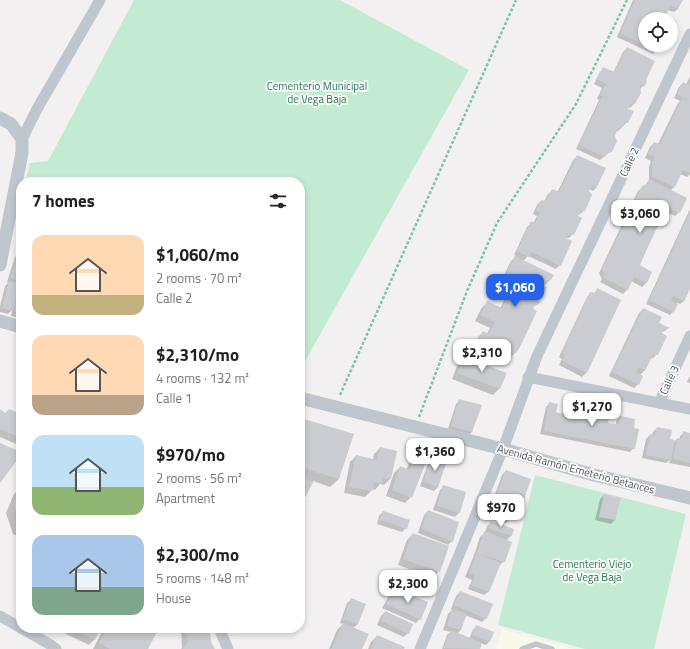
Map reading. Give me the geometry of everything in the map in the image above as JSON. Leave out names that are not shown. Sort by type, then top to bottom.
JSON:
[{"type":"street","points":[[17,177],[22,153],[22,139],[37,108],[100,0]]},
{"type":"street","name":"Calle 2","points":[[420,649],[503,449],[528,377],[537,356],[690,34]]},
{"type":"street","points":[[0,118],[11,124],[22,139]]},
{"type":"street","points":[[0,265],[16,184]]},
{"type":"street","points":[[0,321],[16,326]]},
{"type":"street","name":"Calle 3","points":[[659,403],[690,336]]},
{"type":"street","points":[[528,377],[690,409]]},
{"type":"street","name":"Avenida Ramón Emeterio Betances","points":[[305,399],[503,449],[594,475],[690,498]]},
{"type":"street","points":[[0,616],[16,625]]},
{"type":"street","points":[[30,633],[54,647]]},
{"type":"street","points":[[221,633],[228,649]]},
{"type":"lane","points":[[522,649],[536,644],[552,649]]},
{"type":"path","points":[[335,407],[516,0]]},
{"type":"path","points":[[416,427],[467,290],[497,222],[576,104],[627,0]]},
{"type":"shaded area","points":[[502,629],[574,649],[496,649]]},
{"type":"green space","name":"Cementerio Municipal de Vega Baja","points":[[134,0],[340,0],[469,70],[305,361],[305,177],[27,177],[30,163],[48,161]]},
{"type":"green space","name":"Cementerio Viejo de Vega Baja","points":[[535,475],[686,514],[654,649],[585,649],[498,625]]},
{"type":"building","points":[[635,0],[683,0],[678,9],[670,5],[667,12],[638,12],[638,42],[620,33]]},
{"type":"building","points":[[627,47],[655,61],[644,87],[640,84],[641,93],[635,104],[631,103],[628,109],[634,111],[628,123],[625,122],[623,127],[618,128],[615,136],[617,141],[612,152],[607,153],[605,157],[579,145],[602,97],[612,101],[600,95],[606,84],[597,79],[603,67],[614,72]]},
{"type":"building","points":[[690,81],[690,101],[677,94],[683,82],[688,85]]},
{"type":"building","points":[[682,98],[690,101],[690,173],[683,170],[675,187],[652,177],[652,162],[655,157],[648,154],[654,142],[660,144]]},
{"type":"building","points":[[577,155],[606,168],[597,187],[592,185],[589,191],[592,195],[585,211],[580,212],[578,216],[582,218],[574,235],[569,235],[566,238],[572,241],[561,266],[531,252],[529,257],[517,251],[531,221],[535,223],[540,212],[536,210],[541,200],[546,201],[552,189],[559,192]]},
{"type":"building","points":[[649,179],[687,198],[680,213],[667,207],[645,253],[640,265],[652,272],[647,283],[634,277],[628,290],[603,278],[605,274],[602,269],[642,186],[646,185]]},
{"type":"building","points":[[690,212],[690,289],[684,301],[673,296],[671,301],[678,304],[674,312],[649,300]]},
{"type":"building","points":[[515,256],[554,275],[551,280],[546,282],[544,286],[547,287],[539,304],[534,306],[533,309],[537,311],[520,347],[517,352],[512,354],[510,357],[478,343],[483,331],[489,334],[495,322],[480,315],[487,301],[502,308],[513,286],[502,281]]},
{"type":"building","points":[[16,261],[16,280],[10,278]]},
{"type":"building","points":[[9,281],[16,283],[16,300],[13,311],[2,308]]},
{"type":"building","points":[[597,288],[621,300],[587,373],[562,361],[565,355],[562,353],[590,292],[595,293]]},
{"type":"building","points":[[643,308],[662,317],[659,323],[670,328],[663,330],[662,333],[667,336],[658,355],[653,355],[645,371],[638,367],[636,372],[643,376],[639,385],[612,372]]},
{"type":"building","points":[[464,357],[507,373],[500,389],[457,373]]},
{"type":"building","points":[[459,399],[482,405],[472,432],[451,426]]},
{"type":"building","points":[[549,402],[558,404],[556,412],[562,414],[567,414],[568,406],[584,409],[582,418],[587,419],[593,419],[594,411],[609,414],[608,423],[619,424],[620,416],[635,419],[634,428],[639,429],[635,449],[544,431]]},
{"type":"building","points":[[0,409],[5,413],[9,409],[16,412],[16,436],[0,429]]},
{"type":"building","points":[[305,419],[354,434],[339,479],[305,469]]},
{"type":"building","points":[[657,427],[672,430],[670,439],[675,440],[671,460],[646,455],[650,434],[655,435]]},
{"type":"building","points":[[683,431],[690,433],[690,463],[673,459],[677,438],[682,439]]},
{"type":"building","points":[[0,443],[16,450],[16,462],[0,483]]},
{"type":"building","points":[[380,447],[397,451],[391,479],[383,478],[382,484],[374,482],[372,491],[349,487],[356,455],[377,460]]},
{"type":"building","points":[[416,451],[428,457],[412,498],[392,490],[400,466],[410,470]]},
{"type":"building","points":[[432,456],[447,461],[438,487],[423,482]]},
{"type":"building","points":[[506,470],[531,479],[522,505],[496,496]]},
{"type":"building","points":[[305,478],[313,482],[305,498]]},
{"type":"building","points":[[443,485],[466,492],[460,513],[437,506]]},
{"type":"building","points":[[604,494],[621,498],[615,520],[599,517]]},
{"type":"building","points":[[16,498],[16,513],[13,504]]},
{"type":"building","points":[[506,502],[522,510],[520,516],[503,508]]},
{"type":"building","points":[[495,509],[511,515],[508,522],[492,515]]},
{"type":"building","points":[[428,510],[459,522],[453,542],[422,529]]},
{"type":"building","points":[[383,511],[410,520],[407,529],[380,520]]},
{"type":"building","points":[[491,521],[514,529],[512,536],[488,528]]},
{"type":"building","points":[[484,531],[512,542],[505,562],[479,554],[501,563],[489,592],[471,585],[475,576],[469,573]]},
{"type":"building","points":[[413,533],[449,546],[440,572],[403,559]]},
{"type":"building","points":[[410,567],[436,577],[429,592],[404,582]]},
{"type":"building","points":[[394,589],[428,602],[421,620],[386,604]]},
{"type":"building","points":[[460,591],[493,604],[487,619],[454,605]]},
{"type":"building","points":[[351,598],[366,604],[358,624],[343,619]]},
{"type":"building","points":[[452,609],[467,614],[461,630],[447,626]]},
{"type":"building","points":[[385,611],[413,624],[409,634],[381,621]]},
{"type":"building","points":[[343,623],[369,634],[362,649],[331,649]]},
{"type":"building","points":[[476,625],[494,632],[490,642],[472,635]]},
{"type":"building","points":[[451,630],[482,643],[480,649],[443,648]]},
{"type":"building","points":[[82,633],[98,633],[95,640]]},
{"type":"building","points":[[104,633],[156,633],[148,649],[110,649],[99,643]]},
{"type":"building","points":[[187,633],[210,633],[211,642],[215,649],[183,649],[188,641]]},
{"type":"building","points":[[377,635],[405,647],[404,649],[371,649]]}]
